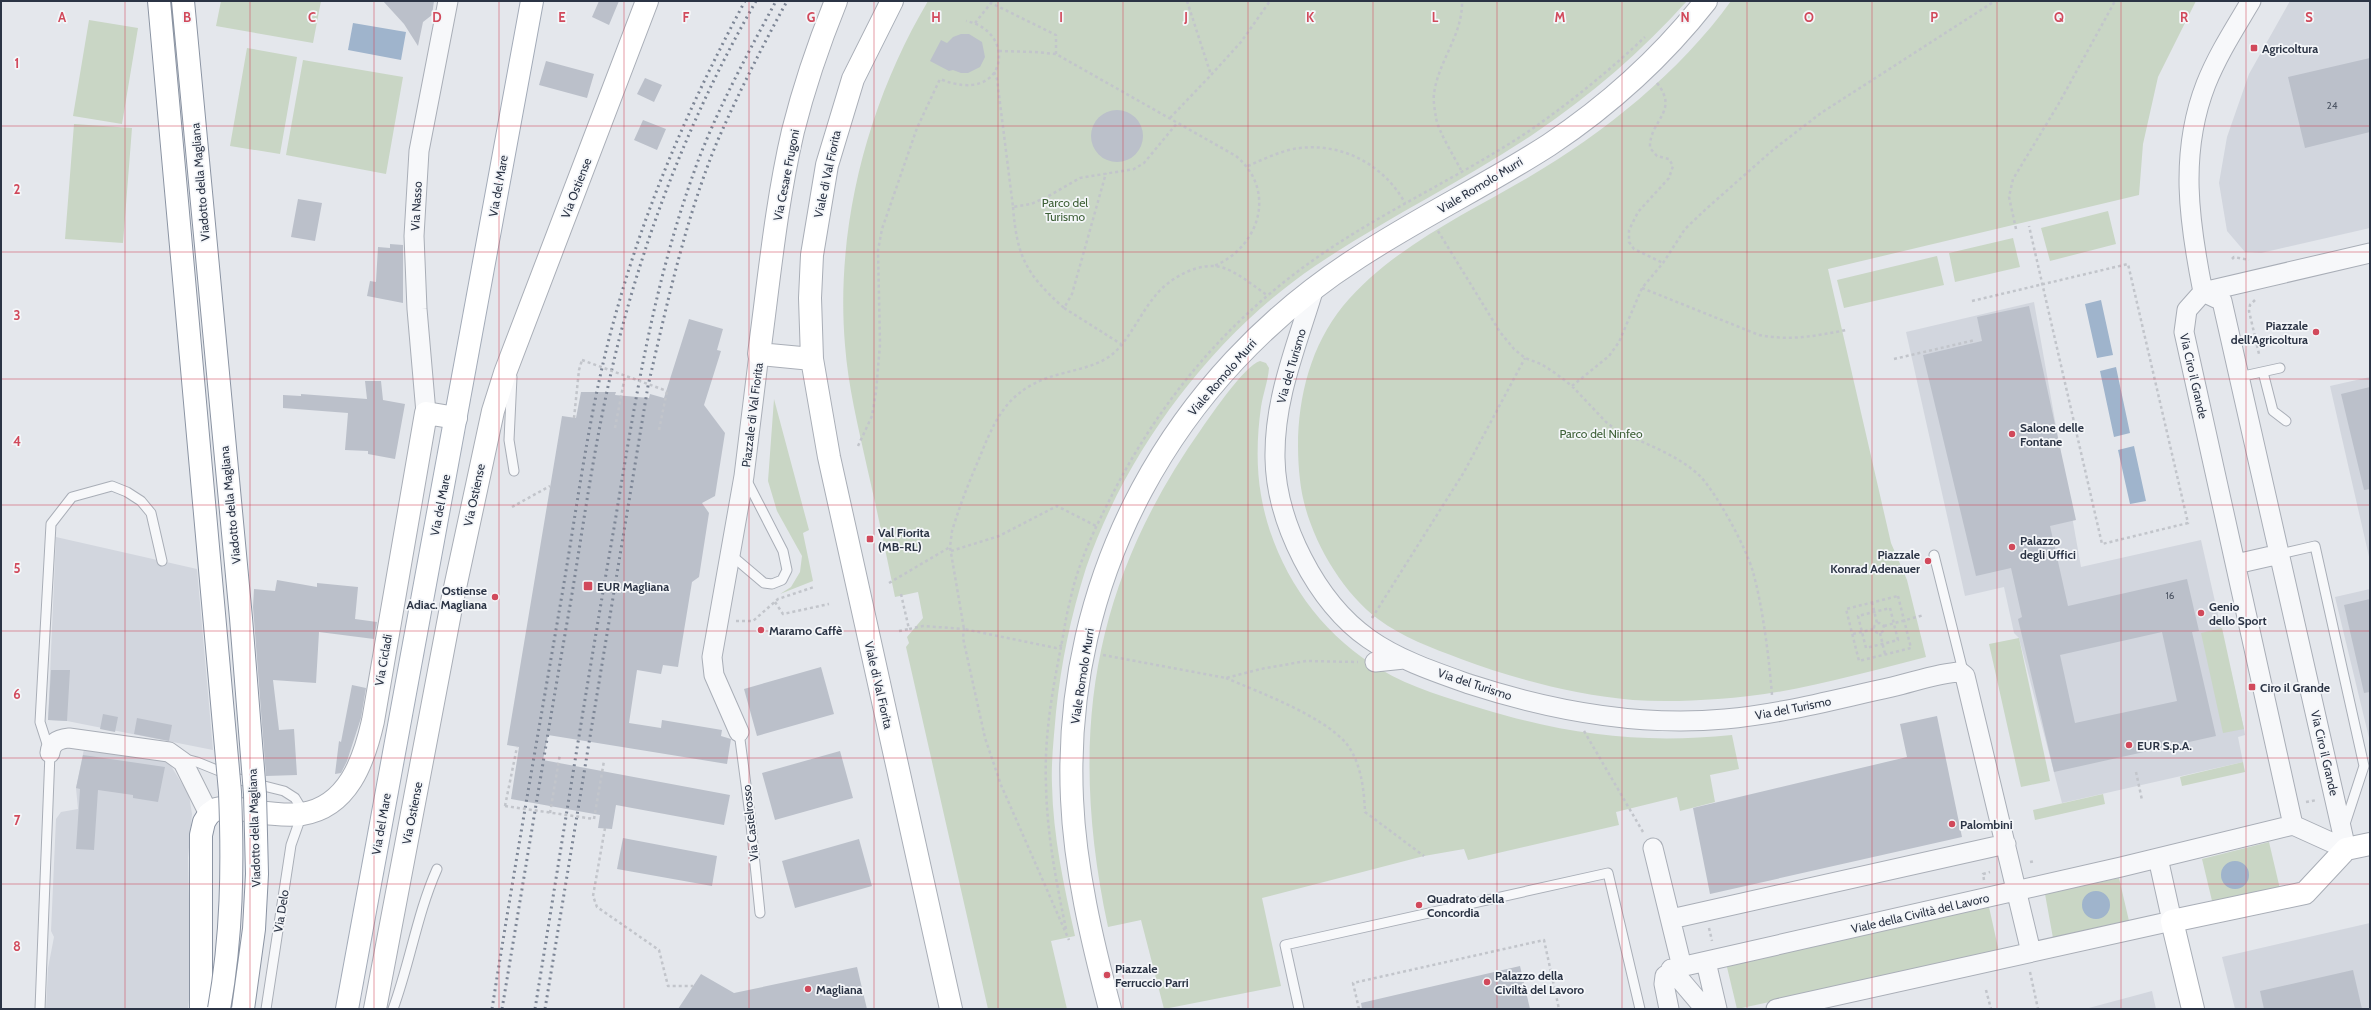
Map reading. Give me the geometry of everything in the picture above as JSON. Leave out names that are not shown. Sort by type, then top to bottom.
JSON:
[{"type":"main road","name":"Viadotto della Magliana","points":[[159,1],[230,792],[233,846],[231,917],[219,1009]]},
{"type":"main road","name":"Viadotto della Magliana","points":[[183,1],[241,618],[255,794],[257,874],[254,929],[243,1009]]},
{"type":"main road","name":"Via del Mare","points":[[347,1009],[532,1]]},
{"type":"main road","name":"Via Ostiense","points":[[376,1009],[452,597],[493,411],[513,352],[647,1]]},
{"type":"main road","name":"Via Cesare Frugoni","points":[[759,354],[774,241],[794,130],[811,69],[836,1]]},
{"type":"main road","name":"Viale di Val Fiorita","points":[[892,1],[853,79],[827,165],[812,255],[810,298],[812,359],[831,464],[952,1009]]},
{"type":"main road","name":"Viale Romolo Murri","points":[[1110,1009],[1092,931],[1076,844],[1072,799],[1072,752],[1078,681],[1084,650],[1103,575],[1123,527],[1142,488],[1190,411],[1239,354],[1281,314],[1359,256],[1504,172],[1590,116],[1634,80],[1682,30],[1706,1]]},
{"type":"main road","points":[[759,354],[812,359]]},
{"type":"main road","points":[[426,413],[456,418]]},
{"type":"main road","name":"Via Cicladi","points":[[209,814],[216,809],[226,807],[302,814],[323,806],[343,792],[354,778],[367,746],[375,708],[426,413]]},
{"type":"main road","points":[[201,1000],[201,835],[204,822],[209,814]]},
{"type":"main road","points":[[2193,1009],[2172,921],[2305,893],[2344,840],[2370,844]]},
{"type":"street","name":"Via Nasso","points":[[426,413],[417,309],[414,228],[419,151],[448,1]]},
{"type":"street","points":[[2251,1],[2217,60],[2206,84],[2190,144],[2188,172],[2189,215],[2203,292],[2370,253]]},
{"type":"street","name":"Via del Turismo","points":[[1314,288],[1283,385],[1277,421],[1275,458],[1283,511],[1300,553],[1328,598],[1359,631],[1404,659],[1484,689],[1572,712],[1652,720],[1725,719],[1803,707],[1957,672],[1965,676]]},
{"type":"street","name":"Via Ciro il Grande","points":[[2293,825],[2184,332],[2187,310],[2203,292],[2222,301],[2344,840]]},
{"type":"street","name":"Piazzale di Val Fiorita","points":[[739,732],[714,675],[712,664],[714,645],[744,476],[759,354]]},
{"type":"street","points":[[2236,564],[2280,554]]},
{"type":"street","points":[[1375,662],[1404,659]]},
{"type":"street","points":[[1965,676],[2017,890],[2028,953]]},
{"type":"street","points":[[50,753],[53,744],[57,741],[69,738],[169,752],[178,758],[186,767],[198,795],[209,814]]},
{"type":"street","points":[[2293,825],[2344,840]]},
{"type":"street","name":"Viale della Civiltà del Lavoro","points":[[1676,968],[2158,858],[2293,825]]},
{"type":"street","points":[[1671,919],[2006,844]]},
{"type":"street","points":[[1653,848],[1671,919],[1676,968],[1706,1009]]},
{"type":"street","points":[[1776,1009],[2172,921],[2158,858]]},
{"type":"street","points":[[1706,962],[1717,1009]]},
{"type":"street","points":[[1669,1009],[1664,984],[1665,976],[1676,968]]},
{"type":"lane","points":[[513,352],[509,440],[514,471]]},
{"type":"lane","points":[[2239,377],[2280,368]]},
{"type":"lane","points":[[2263,372],[2273,411],[2286,421]]},
{"type":"lane","name":"Piazzale di Val Fiorita","points":[[731,555],[764,583],[768,584],[782,580],[787,570],[783,551],[744,476]]},
{"type":"lane","points":[[40,1009],[50,753],[40,722],[51,524],[72,496],[112,486],[127,492],[142,501],[151,513],[162,561]]},
{"type":"lane","points":[[2280,554],[2315,546],[2364,766],[2344,840]]},
{"type":"lane","points":[[1934,555],[1965,676]]},
{"type":"lane","name":"Via Castelrosso","points":[[739,732],[750,815],[760,914]]},
{"type":"lane","points":[[178,758],[197,762],[244,781],[284,791],[295,798],[302,814]]},
{"type":"lane","name":"Via Delo","points":[[266,1009],[291,845],[302,814]]},
{"type":"lane","points":[[393,1009],[405,972],[421,909],[438,869]]},
{"type":"lane","points":[[1299,1009],[1285,944],[1608,873],[1640,1009]]},
{"type":"path","points":[[1187,1],[1211,75]]},
{"type":"path","points":[[1170,118],[1241,42],[1270,1]]},
{"type":"path","points":[[1462,1],[1458,33],[1442,67],[1434,94],[1436,120],[1462,170]]},
{"type":"path","points":[[1572,386],[1609,356],[1619,342],[1642,288],[1663,263],[1686,230],[1774,148],[1821,113],[1995,1]]},
{"type":"path","points":[[2016,229],[2010,197],[2013,179],[2058,105],[2115,1]]},
{"type":"path","points":[[975,23],[992,2],[1056,35],[1056,54]]},
{"type":"path","points":[[858,446],[872,416],[876,392],[880,344],[878,250],[882,229],[917,128],[940,79],[960,86],[970,87],[979,85],[994,72],[998,64],[999,51],[995,39],[975,23],[966,21]]},
{"type":"path","points":[[999,51],[1056,54],[1178,122],[1236,156],[1248,166],[1257,188],[1259,203],[1258,219],[1250,238],[1242,248],[1234,256],[1214,266],[1183,274],[1166,284],[1154,296],[1121,344],[1106,359],[1038,382],[1021,391],[1006,405],[993,423],[952,531],[950,547],[964,629],[962,638],[985,738],[1001,785],[1069,940]]},
{"type":"path","points":[[994,72],[997,79],[1019,250],[1034,277],[1046,292],[1064,308],[1121,344]]},
{"type":"path","points":[[1655,80],[1663,91],[1666,106],[1652,134],[1650,148],[1657,156],[1669,159],[1673,166],[1669,178],[1631,223],[1628,237],[1634,249],[1663,263]]},
{"type":"path","points":[[1013,207],[1031,204],[1047,198],[1080,178],[1106,173],[1129,171],[1144,163],[1178,122]]},
{"type":"path","points":[[1248,166],[1299,148],[1332,147],[1375,167],[1400,194],[1405,203]]},
{"type":"path","points":[[1064,308],[1072,294],[1106,173]]},
{"type":"path","points":[[1972,301],[2042,284],[2128,264],[2188,523],[2102,544],[2042,284],[2029,226]]},
{"type":"path","points":[[1437,229],[1500,332],[1514,349],[1525,358],[1541,364],[1572,386],[1606,422],[1686,465],[1700,476],[1716,496],[1753,571],[1770,669],[1772,698]]},
{"type":"path","points":[[2232,259],[2234,257],[2247,261],[2254,260]]},
{"type":"path","points":[[1214,266],[1237,274],[1268,296]]},
{"type":"path","points":[[1642,288],[1759,335],[1779,339],[1800,339],[1846,330]]},
{"type":"path","points":[[2259,354],[2249,311],[2250,305],[2261,298]]},
{"type":"path","points":[[1894,359],[1975,340]]},
{"type":"path","points":[[1371,620],[1464,472],[1525,358]]},
{"type":"path","points":[[574,418],[578,370],[582,360],[667,391],[659,430]]},
{"type":"path","points":[[615,428],[625,376]]},
{"type":"path","points":[[512,506],[550,486]]},
{"type":"path","points":[[951,551],[999,536],[1058,506],[1096,526]]},
{"type":"path","points":[[889,583],[950,547]]},
{"type":"path","points":[[734,621],[753,621],[778,599],[814,587]]},
{"type":"path","points":[[901,594],[909,628]]},
{"type":"path","points":[[1898,596],[1904,621],[1911,648],[1859,660],[1846,609],[1898,596]]},
{"type":"path","points":[[774,602],[783,614],[830,604]]},
{"type":"path","points":[[1872,602],[1877,623],[1874,629]]},
{"type":"path","points":[[1890,608],[1894,623],[1898,640],[1866,648],[1858,616],[1890,608]]},
{"type":"path","points":[[1877,623],[1884,626],[1924,615]]},
{"type":"path","points":[[899,631],[923,626],[964,629],[1056,648],[1062,645]]},
{"type":"path","points":[[1880,633],[1884,626]]},
{"type":"path","points":[[1853,634],[1874,629],[1880,633],[1885,654]]},
{"type":"path","points":[[1100,654],[1226,678],[1302,712],[1342,740],[1356,763],[1364,785],[1365,812],[1424,856]]},
{"type":"path","points":[[1226,678],[1261,669],[1306,661],[1375,662]]},
{"type":"path","points":[[1572,712],[1653,848]]},
{"type":"path","points":[[517,747],[505,806],[594,819],[604,761]]},
{"type":"path","points":[[550,813],[560,754]]},
{"type":"path","points":[[2136,772],[2142,800]]},
{"type":"path","points":[[2300,804],[2320,799]]},
{"type":"path","points":[[605,828],[593,896],[596,907],[659,950],[668,986],[693,986]]},
{"type":"path","points":[[2030,862],[2035,861]]},
{"type":"path","points":[[1985,884],[1983,874],[1990,872]]},
{"type":"path","points":[[1359,1009],[1353,984],[1544,940],[1560,1009]]},
{"type":"path","points":[[2028,953],[2038,1009]]},
{"type":"path","points":[[1986,990],[1991,1009]]},
{"type":"shaded area","points":[[2290,1],[2370,1],[2370,228],[2261,253],[2245,252],[2227,231],[2219,183],[2227,137],[2249,74]]},
{"type":"shaded area","name":"Palazzo degli Uffici","points":[[2034,302],[2081,567],[2201,540],[2244,729],[2245,735],[2238,737],[2243,762],[2062,803],[2019,638],[2014,633],[2004,587],[1965,596],[1906,332]]},
{"type":"shaded area","points":[[2370,377],[2370,561],[2330,386]]},
{"type":"shaded area","points":[[56,537],[197,569],[213,750],[67,721],[48,720]]},
{"type":"shaded area","points":[[2370,589],[2370,742],[2335,597]]},
{"type":"shaded area","points":[[84,749],[168,761],[189,795],[192,814],[188,858],[191,980],[188,1009],[46,1009],[48,968],[54,937],[51,931],[56,819],[61,812],[78,809],[76,788]]},
{"type":"shaded area","points":[[2370,923],[2370,1009],[2235,1009],[2222,957]]},
{"type":"shaded area","points":[[2152,991],[2156,1009],[2085,1009]]},
{"type":"green space","points":[[221,1],[321,1],[313,43],[216,26]]},
{"type":"green space","name":"Parco del Turismo","points":[[928,1],[1687,1],[1652,38],[1615,72],[1556,119],[1508,151],[1342,248],[1278,294],[1242,326],[1208,361],[1177,399],[1149,439],[1124,481],[1103,524],[1086,568],[1071,621],[1061,675],[1052,758],[1054,823],[1075,936],[1051,941],[1067,1009],[988,1009],[906,647],[909,643],[907,637],[923,618],[918,592],[895,597],[848,376],[843,300],[845,256],[851,211],[860,167],[873,123],[888,81],[907,40]]},
{"type":"green space","name":"Parco del Ninfeo","points":[[1731,1],[2196,1],[2158,77],[2143,144],[2139,195],[1828,269],[1891,543],[1907,580],[1926,657],[1849,677],[1771,693],[1707,700],[1644,701],[1611,698],[1545,685],[1502,673],[1461,659],[1407,637],[1378,619],[1363,606],[1337,575],[1316,538],[1303,499],[1298,457],[1300,411],[1310,366],[1319,345],[1343,306],[1362,285],[1383,267],[1406,249],[1430,234],[1557,160],[1612,121],[1639,99],[1688,52],[1711,27]]},
{"type":"green space","points":[[89,20],[138,28],[122,124],[73,116]]},
{"type":"green space","points":[[247,48],[297,57],[280,154],[230,146]]},
{"type":"green space","points":[[303,60],[403,77],[386,174],[286,155]]},
{"type":"green space","points":[[74,124],[132,128],[123,243],[65,239]]},
{"type":"green space","points":[[2108,211],[2116,244],[2050,261],[2041,228]]},
{"type":"green space","points":[[2013,238],[2020,267],[1955,282],[1949,253]]},
{"type":"green space","points":[[1937,256],[1944,285],[1844,308],[1837,280]]},
{"type":"green space","points":[[1260,361],[1266,363],[1269,368],[1261,407],[1258,451],[1259,484],[1267,521],[1276,547],[1288,572],[1318,617],[1337,637],[1380,669],[1404,682],[1443,697],[1515,718],[1576,731],[1636,738],[1699,738],[1732,735],[1739,769],[1710,775],[1715,802],[1680,811],[1677,797],[1616,812],[1619,825],[1468,860],[1464,849],[1424,856],[1262,898],[1281,986],[1164,1009],[1141,920],[1108,927],[1096,858],[1090,792],[1091,728],[1098,666],[1112,606],[1134,546],[1164,487],[1202,428],[1221,402],[1246,371]]},
{"type":"green space","points":[[774,399],[809,530],[803,533],[813,581],[780,594],[791,587],[800,572],[802,556],[777,511],[768,481]]},
{"type":"green space","points":[[2222,628],[2244,729],[2223,733],[2201,633]]},
{"type":"green space","points":[[2019,638],[2050,781],[2021,787],[1989,644]]},
{"type":"green space","points":[[2243,762],[2245,772],[2182,786],[2180,777]]},
{"type":"green space","points":[[2103,794],[2105,804],[2035,820],[2033,810]]},
{"type":"green space","points":[[2269,842],[2280,889],[2213,905],[2202,859]]},
{"type":"green space","points":[[2119,878],[2129,921],[2053,938],[2045,894]]},
{"type":"green space","points":[[1989,907],[1999,952],[1737,1009],[1726,963]]},
{"type":"water","points":[[353,23],[406,32],[401,60],[348,50]]},
{"type":"water","points":[[2101,300],[2113,355],[2097,358],[2085,304]]},
{"type":"water","points":[[2116,367],[2130,433],[2114,437],[2100,371]]},
{"type":"water","points":[[2134,446],[2146,501],[2130,504],[2118,450]]},
{"type":"water","points":[[2235,861],[2245,865],[2249,875],[2245,885],[2235,889],[2225,885],[2221,875],[2225,865]]},
{"type":"water","points":[[2096,891],[2106,895],[2110,905],[2106,915],[2096,919],[2086,915],[2082,905],[2086,895]]},
{"type":"building","points":[[383,1],[434,1],[432,15],[423,22],[418,46],[404,24]]},
{"type":"building","points":[[599,1],[619,1],[609,25],[592,17]]},
{"type":"building","points":[[961,34],[969,34],[982,42],[985,57],[980,67],[968,73],[961,73],[953,70],[949,71],[930,61],[941,40],[947,43],[953,37]]},
{"type":"building","points":[[2370,58],[2370,132],[2305,148],[2288,77]]},
{"type":"building","points":[[546,61],[594,74],[587,98],[539,85]]},
{"type":"building","points":[[645,78],[662,85],[654,102],[637,94]]},
{"type":"building","points":[[1112,110],[1122,110],[1136,117],[1143,131],[1143,141],[1136,155],[1122,162],[1112,162],[1102,158],[1095,151],[1091,141],[1091,131],[1095,121],[1102,114]]},
{"type":"building","points":[[643,120],[666,129],[657,150],[634,140]]},
{"type":"building","points":[[298,199],[322,203],[315,241],[291,237]]},
{"type":"building","points":[[390,244],[403,245],[403,303],[367,296],[370,281],[376,282],[378,247],[390,248]]},
{"type":"building","name":"Palazzo degli Uffici","points":[[2029,306],[2076,520],[2050,526],[2068,606],[2187,579],[2199,631],[2192,632],[2216,736],[2054,772],[2018,619],[2022,617],[2011,568],[1976,576],[1923,355],[1982,341],[1977,317]],"holes":[[[2162,632],[2177,701],[2075,723],[2060,655]]]},
{"type":"building","points":[[689,319],[723,329],[717,350],[721,351],[704,405],[725,433],[715,496],[702,503],[709,513],[699,577],[692,582],[678,667],[663,665],[661,674],[637,670],[629,723],[661,728],[662,720],[722,730],[721,736],[731,739],[727,764],[548,735],[543,760],[730,795],[724,825],[616,805],[612,829],[598,828],[600,815],[511,799],[519,747],[507,745],[562,416],[576,418],[581,392],[616,392],[615,395],[649,398],[650,394],[664,398]]},
{"type":"building","points":[[365,381],[381,381],[383,400],[405,404],[395,459],[368,454],[368,451],[345,450],[348,413],[283,408],[283,395],[301,396],[301,394],[367,399]]},
{"type":"building","points":[[2370,387],[2370,489],[2364,490],[2341,394]]},
{"type":"building","points":[[277,580],[317,587],[317,583],[358,587],[355,619],[377,622],[374,639],[319,632],[316,683],[273,680],[279,730],[294,729],[297,775],[266,776],[253,607],[254,589],[275,591]]},
{"type":"building","points":[[2370,599],[2370,692],[2364,693],[2344,605]]},
{"type":"building","points":[[821,667],[834,714],[757,736],[744,689]]},
{"type":"building","points":[[51,670],[70,670],[67,721],[48,720]]},
{"type":"building","points":[[352,685],[366,688],[361,718],[347,761],[341,773],[335,774],[339,741],[341,742]]},
{"type":"building","points":[[103,714],[118,717],[115,732],[100,729]]},
{"type":"building","points":[[1937,716],[1962,837],[1710,894],[1693,808],[1907,757],[1900,724]]},
{"type":"building","points":[[137,718],[172,725],[169,741],[134,734]]},
{"type":"building","points":[[840,751],[853,798],[775,820],[762,773]]},
{"type":"building","points":[[83,755],[165,767],[158,802],[133,798],[133,795],[98,790],[94,850],[76,849],[80,789],[76,788]]},
{"type":"building","points":[[623,838],[717,856],[712,886],[617,869]]},
{"type":"building","points":[[859,839],[872,886],[795,908],[782,861]]},
{"type":"building","name":"Palazzo della Civiltà del Lavoro","points":[[1520,966],[1530,1009],[1362,1009],[1361,1003]]},
{"type":"building","name":"Magliana","points":[[857,967],[867,1009],[678,1009],[701,974],[734,993]]},
{"type":"building","points":[[2353,970],[2362,1009],[2264,1009],[2260,991]]},
{"type":"railway","points":[[492,1009],[586,446],[600,376],[630,266],[658,188],[673,150],[707,75],[745,1]]},
{"type":"railway","points":[[502,1009],[593,463],[603,409],[621,333],[650,235],[687,139],[708,92],[756,1]]},
{"type":"railway","points":[[535,1009],[638,388],[657,297],[682,206],[706,140],[734,80],[776,1]]},
{"type":"railway","points":[[545,1009],[648,386],[662,324],[695,202],[717,142],[750,71],[787,1]]},
{"type":"place","name":"Agricoltura","points":[[2254,48]]},
{"type":"place","name":"Piazzale dell'Agricoltura","points":[[2316,332]]},
{"type":"place","name":"Salone delle Fontane","points":[[2012,434]]},
{"type":"place","name":"Val Fiorita (MB-RL)","points":[[870,539]]},
{"type":"place","name":"Palazzo degli Uffici","points":[[2012,547]]},
{"type":"place","name":"Piazzale Konrad Adenauer","points":[[1928,561]]},
{"type":"place","name":"EUR Magliana","points":[[588,586]]},
{"type":"place","name":"Ostiense Adiac. Magliana","points":[[495,597]]},
{"type":"place","name":"Genio dello Sport","points":[[2201,613]]},
{"type":"place","name":"Maramo Caffè","points":[[761,630]]},
{"type":"place","name":"Ciro il Grande","points":[[2252,687]]},
{"type":"place","name":"EUR S.p.A.","points":[[2129,745]]},
{"type":"place","name":"Palombini","points":[[1952,824]]},
{"type":"place","name":"Quadrato della Concordia","points":[[1419,905]]},
{"type":"place","name":"Piazzale Ferruccio Parri","points":[[1107,975]]},
{"type":"place","name":"Palazzo della Civiltà del Lavoro","points":[[1487,982]]},
{"type":"place","name":"Magliana","points":[[808,989]]}]
